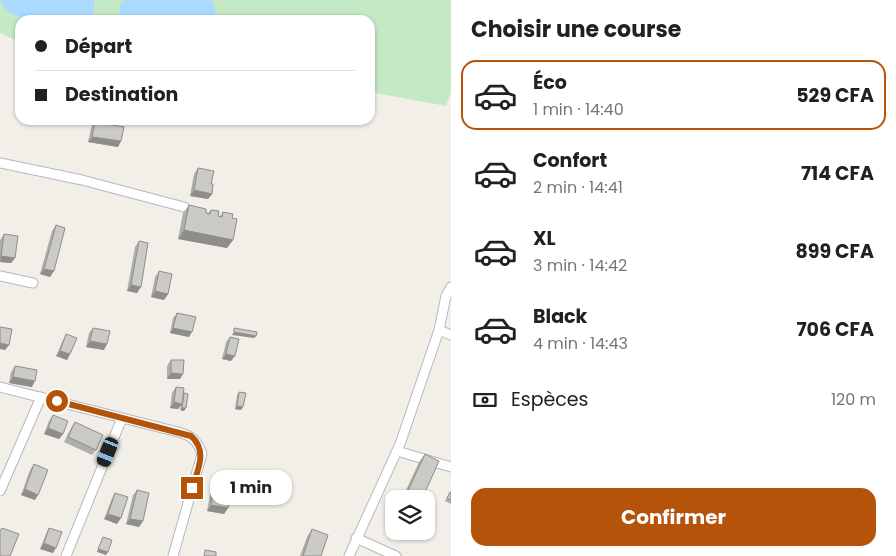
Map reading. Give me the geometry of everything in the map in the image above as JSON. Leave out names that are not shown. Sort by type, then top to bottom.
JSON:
[{"type":"street","points":[[0,163],[82,180],[184,207]]},
{"type":"street","points":[[0,276],[33,283]]},
{"type":"street","points":[[349,556],[397,451],[439,330],[446,296],[451,287]]},
{"type":"street","points":[[439,330],[451,335]]},
{"type":"street","points":[[0,387],[191,436],[197,442],[202,454],[173,556]]},
{"type":"street","points":[[0,491],[41,397]]},
{"type":"street","points":[[66,556],[122,418]]},
{"type":"street","points":[[397,451],[451,467]]},
{"type":"street","points":[[356,538],[396,556]]},
{"type":"green space","points":[[0,0],[451,0],[451,92],[446,106],[375,93],[375,15],[15,15],[15,40],[0,33]]},
{"type":"water","points":[[0,0],[95,0],[93,15],[15,15],[6,9]]},
{"type":"water","points":[[125,0],[212,0],[216,15],[119,15],[120,4]]},
{"type":"building","points":[[94,125],[124,127],[121,141],[92,137]]},
{"type":"building","points":[[198,168],[214,171],[211,184],[213,184],[212,194],[194,190]]},
{"type":"building","points":[[189,205],[206,209],[206,213],[210,214],[211,210],[219,211],[218,216],[222,217],[223,212],[233,214],[232,218],[237,219],[233,240],[184,230]]},
{"type":"building","points":[[56,225],[65,228],[54,271],[44,269]]},
{"type":"building","points":[[4,234],[18,236],[15,258],[1,256]]},
{"type":"building","points":[[139,241],[148,243],[141,287],[131,285]]},
{"type":"building","points":[[159,271],[172,274],[168,294],[155,291]]},
{"type":"building","points":[[177,313],[196,317],[192,332],[173,328]]},
{"type":"building","points":[[0,327],[12,329],[9,345],[0,343]]},
{"type":"building","points":[[93,328],[110,331],[107,344],[90,341]]},
{"type":"building","points":[[234,328],[257,332],[256,336],[234,332]]},
{"type":"building","points":[[66,334],[77,338],[70,354],[60,351]]},
{"type":"building","points":[[230,337],[239,339],[235,356],[226,354]]},
{"type":"building","points":[[171,360],[184,360],[183,374],[171,373]]},
{"type":"building","points":[[15,366],[37,370],[35,381],[13,377]]},
{"type":"building","points":[[176,387],[184,388],[182,404],[174,402]]},
{"type":"building","points":[[239,392],[246,393],[243,407],[237,406]]},
{"type":"building","points":[[184,393],[188,394],[186,408],[182,408]]},
{"type":"building","points":[[53,415],[68,421],[63,434],[48,428]]},
{"type":"building","points":[[75,422],[103,435],[96,450],[68,437]]},
{"type":"building","points":[[425,454],[439,461],[426,490],[408,490]]},
{"type":"building","points":[[34,464],[48,470],[38,495],[25,489]]},
{"type":"building","points":[[214,488],[231,491],[228,508],[211,505]]},
{"type":"building","points":[[137,490],[149,493],[143,521],[130,519]]},
{"type":"building","points":[[451,492],[451,500],[447,498]]},
{"type":"building","points":[[115,493],[128,497],[121,518],[108,514]]},
{"type":"building","points":[[2,528],[19,534],[10,556],[0,556],[0,531]]},
{"type":"building","points":[[49,528],[62,532],[56,548],[44,543]]},
{"type":"building","points":[[312,529],[328,535],[321,556],[303,556]]},
{"type":"building","points":[[103,537],[112,540],[108,552],[98,549]]},
{"type":"building","points":[[205,550],[216,552],[216,556],[204,556]]},
{"type":"route","points":[[57,401],[191,436],[197,442],[202,454],[192,488]]}]
